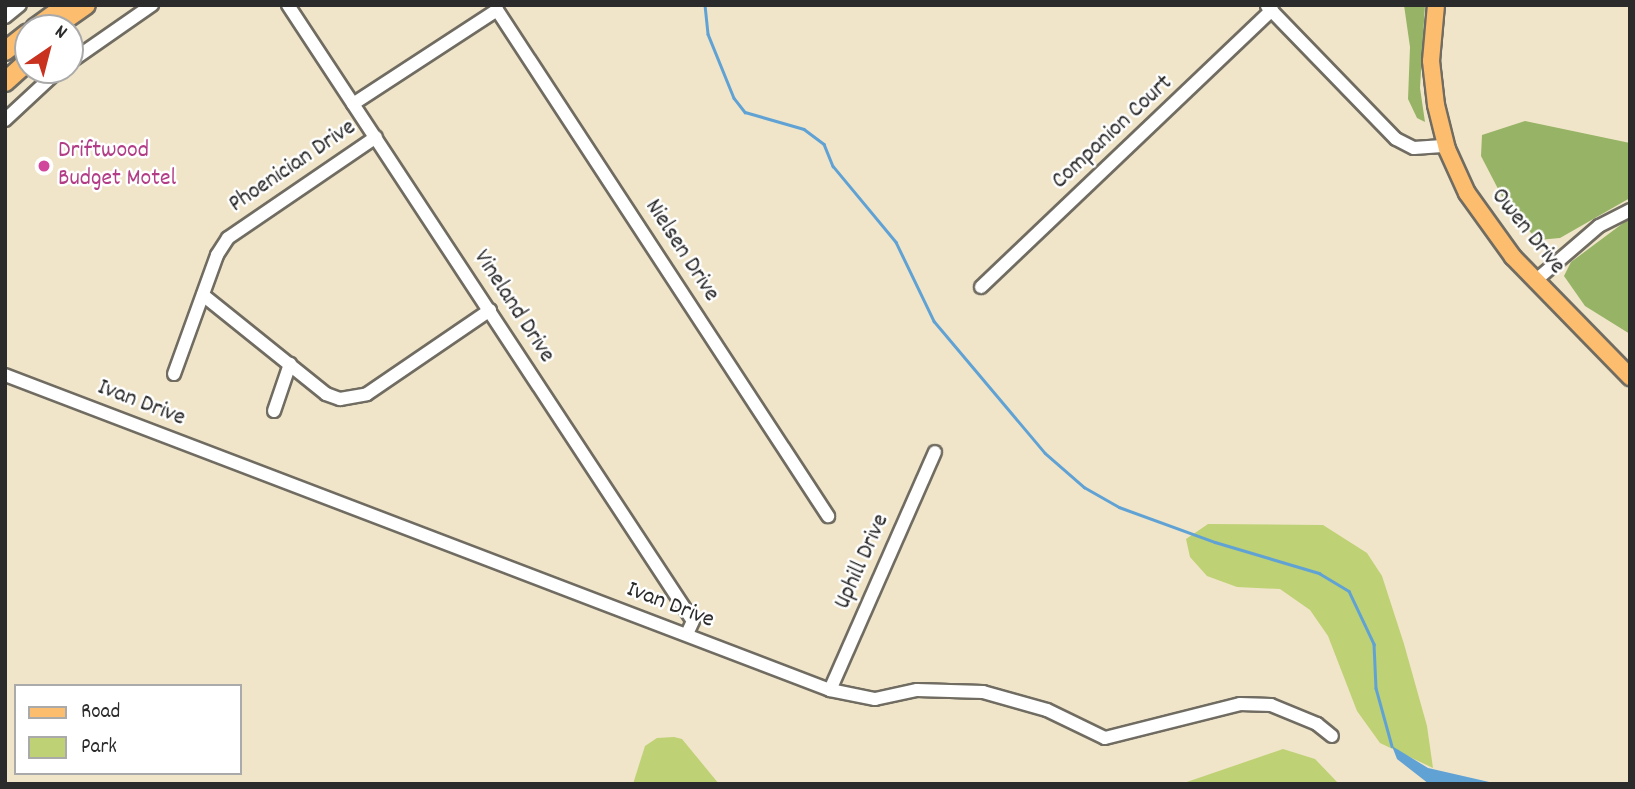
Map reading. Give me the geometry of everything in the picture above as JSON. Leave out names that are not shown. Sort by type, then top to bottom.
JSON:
[{"type":"highway","points":[[84,17],[100,5]]},
{"type":"main road","name":"Owen Drive","points":[[1436,5],[1431,61],[1446,146],[1480,216],[1535,281],[1630,377]]},
{"type":"street","points":[[5,17],[20,5]]},
{"type":"street","points":[[84,52],[152,5]]},
{"type":"street","name":"Vineland Drive","points":[[288,5],[693,621],[687,634]]},
{"type":"street","points":[[1270,8],[1396,139],[1414,148],[1446,146]]},
{"type":"street","name":"Companion Court","points":[[982,287],[1270,8]]},
{"type":"street","name":"Nielsen Drive","points":[[353,104],[497,10],[828,516]]},
{"type":"street","points":[[5,120],[44,84]]},
{"type":"street","name":"Phoenician Drive","points":[[174,374],[218,255],[236,230],[376,137]]},
{"type":"street","points":[[1535,281],[1599,226],[1630,210]]},
{"type":"street","points":[[203,295],[333,397],[358,397],[490,310]]},
{"type":"street","points":[[274,411],[290,365]]},
{"type":"street","name":"Ivan Drive","points":[[5,375],[830,690],[875,699],[917,690],[983,692],[1048,710],[1105,738],[1240,704],[1271,705],[1317,724],[1332,736]]},
{"type":"street","name":"Uphill Drive","points":[[830,690],[935,452]]},
{"type":"green space","points":[[1404,5],[1425,5],[1420,88],[1425,122],[1417,118],[1408,99],[1410,47]]},
{"type":"green space","points":[[1525,121],[1630,143],[1630,198],[1560,238],[1538,240],[1509,210],[1481,156],[1482,135]]},
{"type":"green space","points":[[1630,218],[1630,334],[1585,306],[1564,276],[1571,262]]},
{"type":"green space","points":[[1208,524],[1323,525],[1367,553],[1382,576],[1404,644],[1427,726],[1433,768],[1380,743],[1357,711],[1328,636],[1310,610],[1280,589],[1237,587],[1207,576],[1190,557],[1186,539]]},
{"type":"green space","points":[[657,738],[682,739],[719,784],[633,784],[645,746]]},
{"type":"green space","points":[[1283,749],[1315,759],[1339,784],[1181,784]]},
{"type":"water","points":[[1392,746],[1428,768],[1498,784],[1429,784],[1397,759]]},
{"type":"waterway","points":[[705,5],[708,34],[734,98],[745,112],[804,129],[824,144],[833,166],[896,242],[934,321],[1045,453],[1084,487],[1119,507],[1215,542],[1319,573],[1349,591],[1374,644],[1376,688],[1392,746]]},
{"type":"place","name":"Driftwood Budget Motel","points":[[44,166]]}]
